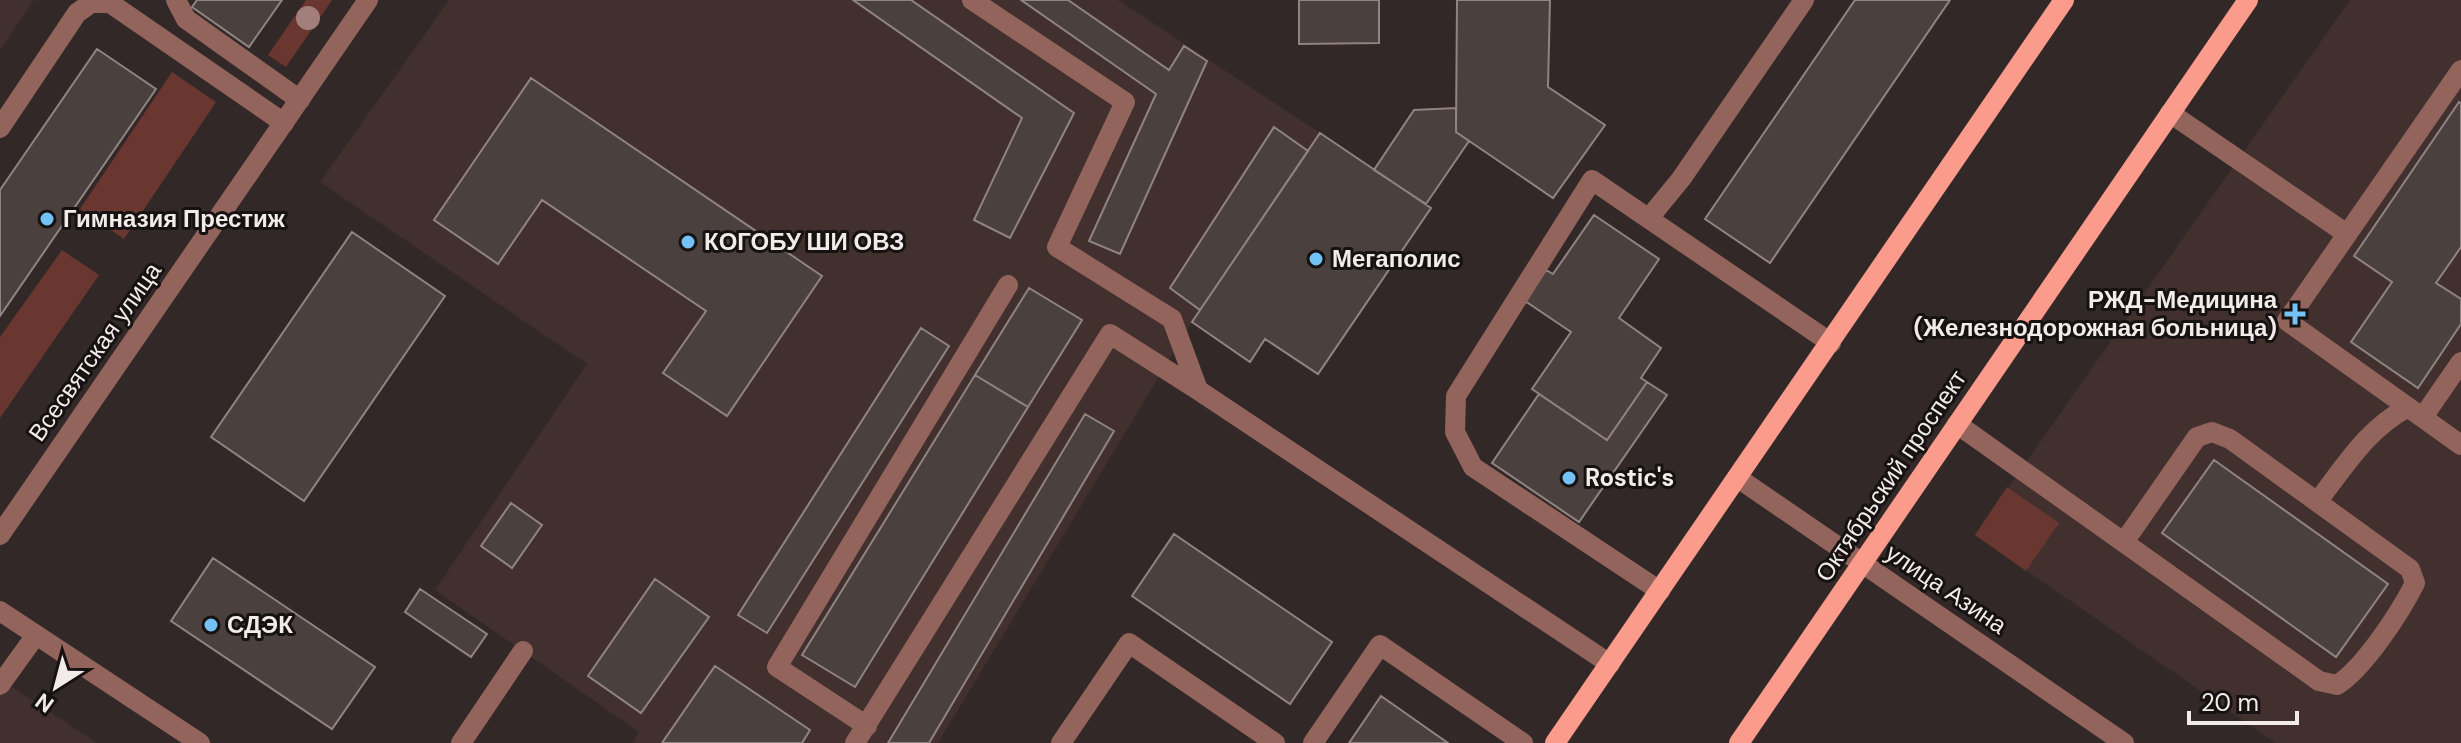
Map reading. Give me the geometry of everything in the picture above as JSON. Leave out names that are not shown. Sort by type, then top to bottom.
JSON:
[{"type":"main road","points":[[1555,743],[2064,0]]},
{"type":"main road","name":"Октябрьский проспект","points":[[1739,743],[2248,0]]},
{"type":"street","points":[[176,0],[186,19],[300,100]]},
{"type":"street","name":"Всесвятская улица","points":[[0,535],[368,0]]},
{"type":"street","points":[[972,0],[1125,102],[1057,247],[1172,319],[1198,390]]},
{"type":"street","points":[[1649,218],[1681,179],[1804,0]]},
{"type":"street","points":[[0,128],[77,13],[91,3],[110,3],[284,123]]},
{"type":"street","points":[[2461,70],[2287,321],[2461,445]]},
{"type":"street","points":[[2170,113],[2347,234]]},
{"type":"street","points":[[1660,591],[1473,467],[1455,432],[1456,396],[1592,180],[1831,343]]},
{"type":"street","points":[[1008,285],[777,667],[861,734],[1110,334],[1610,664]]},
{"type":"street","points":[[2317,502],[2370,434],[2386,419],[2415,412],[2461,362]]},
{"type":"street","points":[[1957,424],[2319,681],[2337,685],[2352,675],[2415,583],[2410,569],[2230,439],[2212,432],[2197,437],[2124,542]]},
{"type":"street","name":"улица Азина","points":[[1738,478],[2124,743]]},
{"type":"street","points":[[0,611],[200,743]]},
{"type":"street","points":[[0,685],[36,635]]},
{"type":"street","points":[[1061,743],[1129,643],[1275,743]]},
{"type":"street","points":[[1313,743],[1380,645],[1523,743]]},
{"type":"street","points":[[461,743],[523,651]]},
{"type":"shaded area","points":[[0,0],[34,0],[0,50]]},
{"type":"shaded area","points":[[306,0],[332,0],[286,67],[268,55]]},
{"type":"shaded area","points":[[449,0],[1118,0],[1320,133],[1192,322],[938,743],[632,743],[639,732],[435,590],[587,364],[320,182]]},
{"type":"shaded area","name":"РЖД-Медицина (Железнодорожная больница)","points":[[2350,0],[2461,0],[2461,743],[2276,743],[1975,535]]},
{"type":"shaded area","points":[[172,72],[216,102],[124,239],[80,209]]},
{"type":"shaded area","points":[[62,250],[99,275],[0,418],[0,337]]},
{"type":"shaded area","points":[[2007,487],[2059,523],[2026,571],[1975,535]]},
{"type":"shaded area","points":[[0,679],[97,743],[0,743]]},
{"type":"building","points":[[197,0],[282,0],[249,47],[192,7]]},
{"type":"building","points":[[853,0],[911,0],[1074,113],[1010,238],[974,220],[1022,118]]},
{"type":"building","points":[[1021,0],[1068,0],[1169,70],[1184,46],[1207,61],[1120,254],[1089,241],[1156,94]]},
{"type":"building","points":[[1299,0],[1379,0],[1379,43],[1299,44]]},
{"type":"building","points":[[1457,0],[1550,0],[1548,87],[1605,125],[1553,198],[1456,132]]},
{"type":"building","points":[[1855,0],[1950,0],[1770,263],[1705,219]]},
{"type":"building","points":[[97,49],[156,89],[0,316],[0,190]]},
{"type":"building","name":"КОГОБУ ШИ ОВЗ","points":[[531,78],[822,276],[727,416],[663,373],[706,311],[542,200],[498,264],[434,220]]},
{"type":"building","points":[[2459,102],[2461,247],[2436,283],[2461,299],[2461,324],[2418,388],[2351,342],[2392,282],[2354,256]]},
{"type":"building","points":[[1456,108],[1456,132],[1469,141],[1426,204],[1374,170],[1414,110]]},
{"type":"building","points":[[1274,127],[1308,151],[1200,310],[1170,288]]},
{"type":"building","name":"Мегаполис","points":[[1320,133],[1431,208],[1318,374],[1265,339],[1250,362],[1192,322]]},
{"type":"building","points":[[1594,215],[1659,259],[1619,318],[1661,348],[1641,378],[1647,382],[1607,440],[1532,389],[1571,332],[1525,301],[1546,270],[1553,274]]},
{"type":"building","points":[[352,232],[445,296],[304,501],[211,437]]},
{"type":"building","points":[[1029,288],[1082,320],[1028,407],[975,375]]},
{"type":"building","points":[[921,328],[949,346],[767,633],[738,615]]},
{"type":"building","points":[[975,375],[1028,407],[855,687],[802,655]]},
{"type":"building","points":[[1647,382],[1667,395],[1579,522],[1492,463],[1539,394],[1607,440]]},
{"type":"building","points":[[1085,414],[1114,431],[929,743],[888,743]]},
{"type":"building","points":[[2214,460],[2388,584],[2336,657],[2162,533]]},
{"type":"building","points":[[511,503],[542,525],[512,568],[481,546]]},
{"type":"building","points":[[1174,534],[1332,642],[1290,704],[1132,596]]},
{"type":"building","points":[[213,558],[375,667],[332,729],[171,621]]},
{"type":"building","points":[[655,579],[709,617],[641,713],[588,676]]},
{"type":"building","points":[[420,589],[487,634],[471,657],[405,612]]},
{"type":"building","points":[[715,666],[810,730],[802,743],[662,743]]},
{"type":"building","points":[[1381,696],[1448,743],[1349,743]]},
{"type":"place","name":"Гимназия Престиж","points":[[47,219]]},
{"type":"place","name":"КОГОБУ ШИ ОВЗ","points":[[688,242]]},
{"type":"place","name":"Мегаполис","points":[[1316,259]]},
{"type":"place","name":"РЖД-Медицина (Железнодорожная больница)","points":[[2295,314]]},
{"type":"place","name":"Rostiс's","points":[[1569,478]]},
{"type":"place","name":"СДЭК","points":[[211,625]]}]
